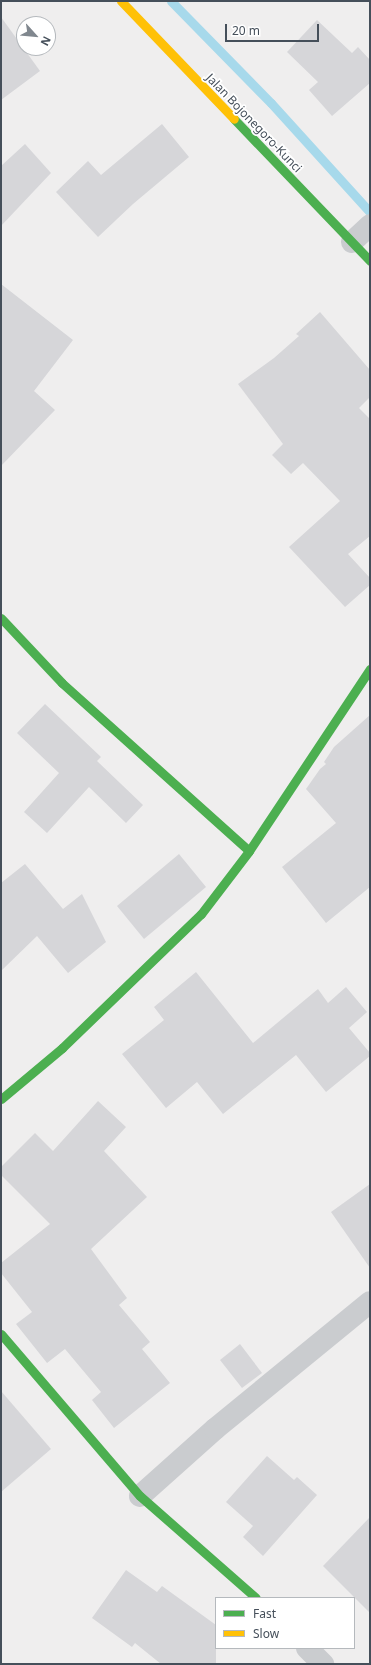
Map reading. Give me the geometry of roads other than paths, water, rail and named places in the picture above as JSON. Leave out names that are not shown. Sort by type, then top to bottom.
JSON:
[{"type":"street","name":"Jalan Bojonegoro-Kunci","points":[[121,1],[363,232],[370,261]]},
{"type":"street","points":[[1,618],[62,683],[249,851]]},
{"type":"street","points":[[1,1099],[62,1048],[201,914],[249,851],[332,730],[370,669]]},
{"type":"street","points":[[140,1496],[215,1429],[370,1302]]},
{"type":"street","points":[[1,1334],[140,1496],[255,1597]]},
{"type":"street","points":[[308,1649],[323,1664]]},
{"type":"waterway","points":[[171,1],[271,103],[370,212]]}]
